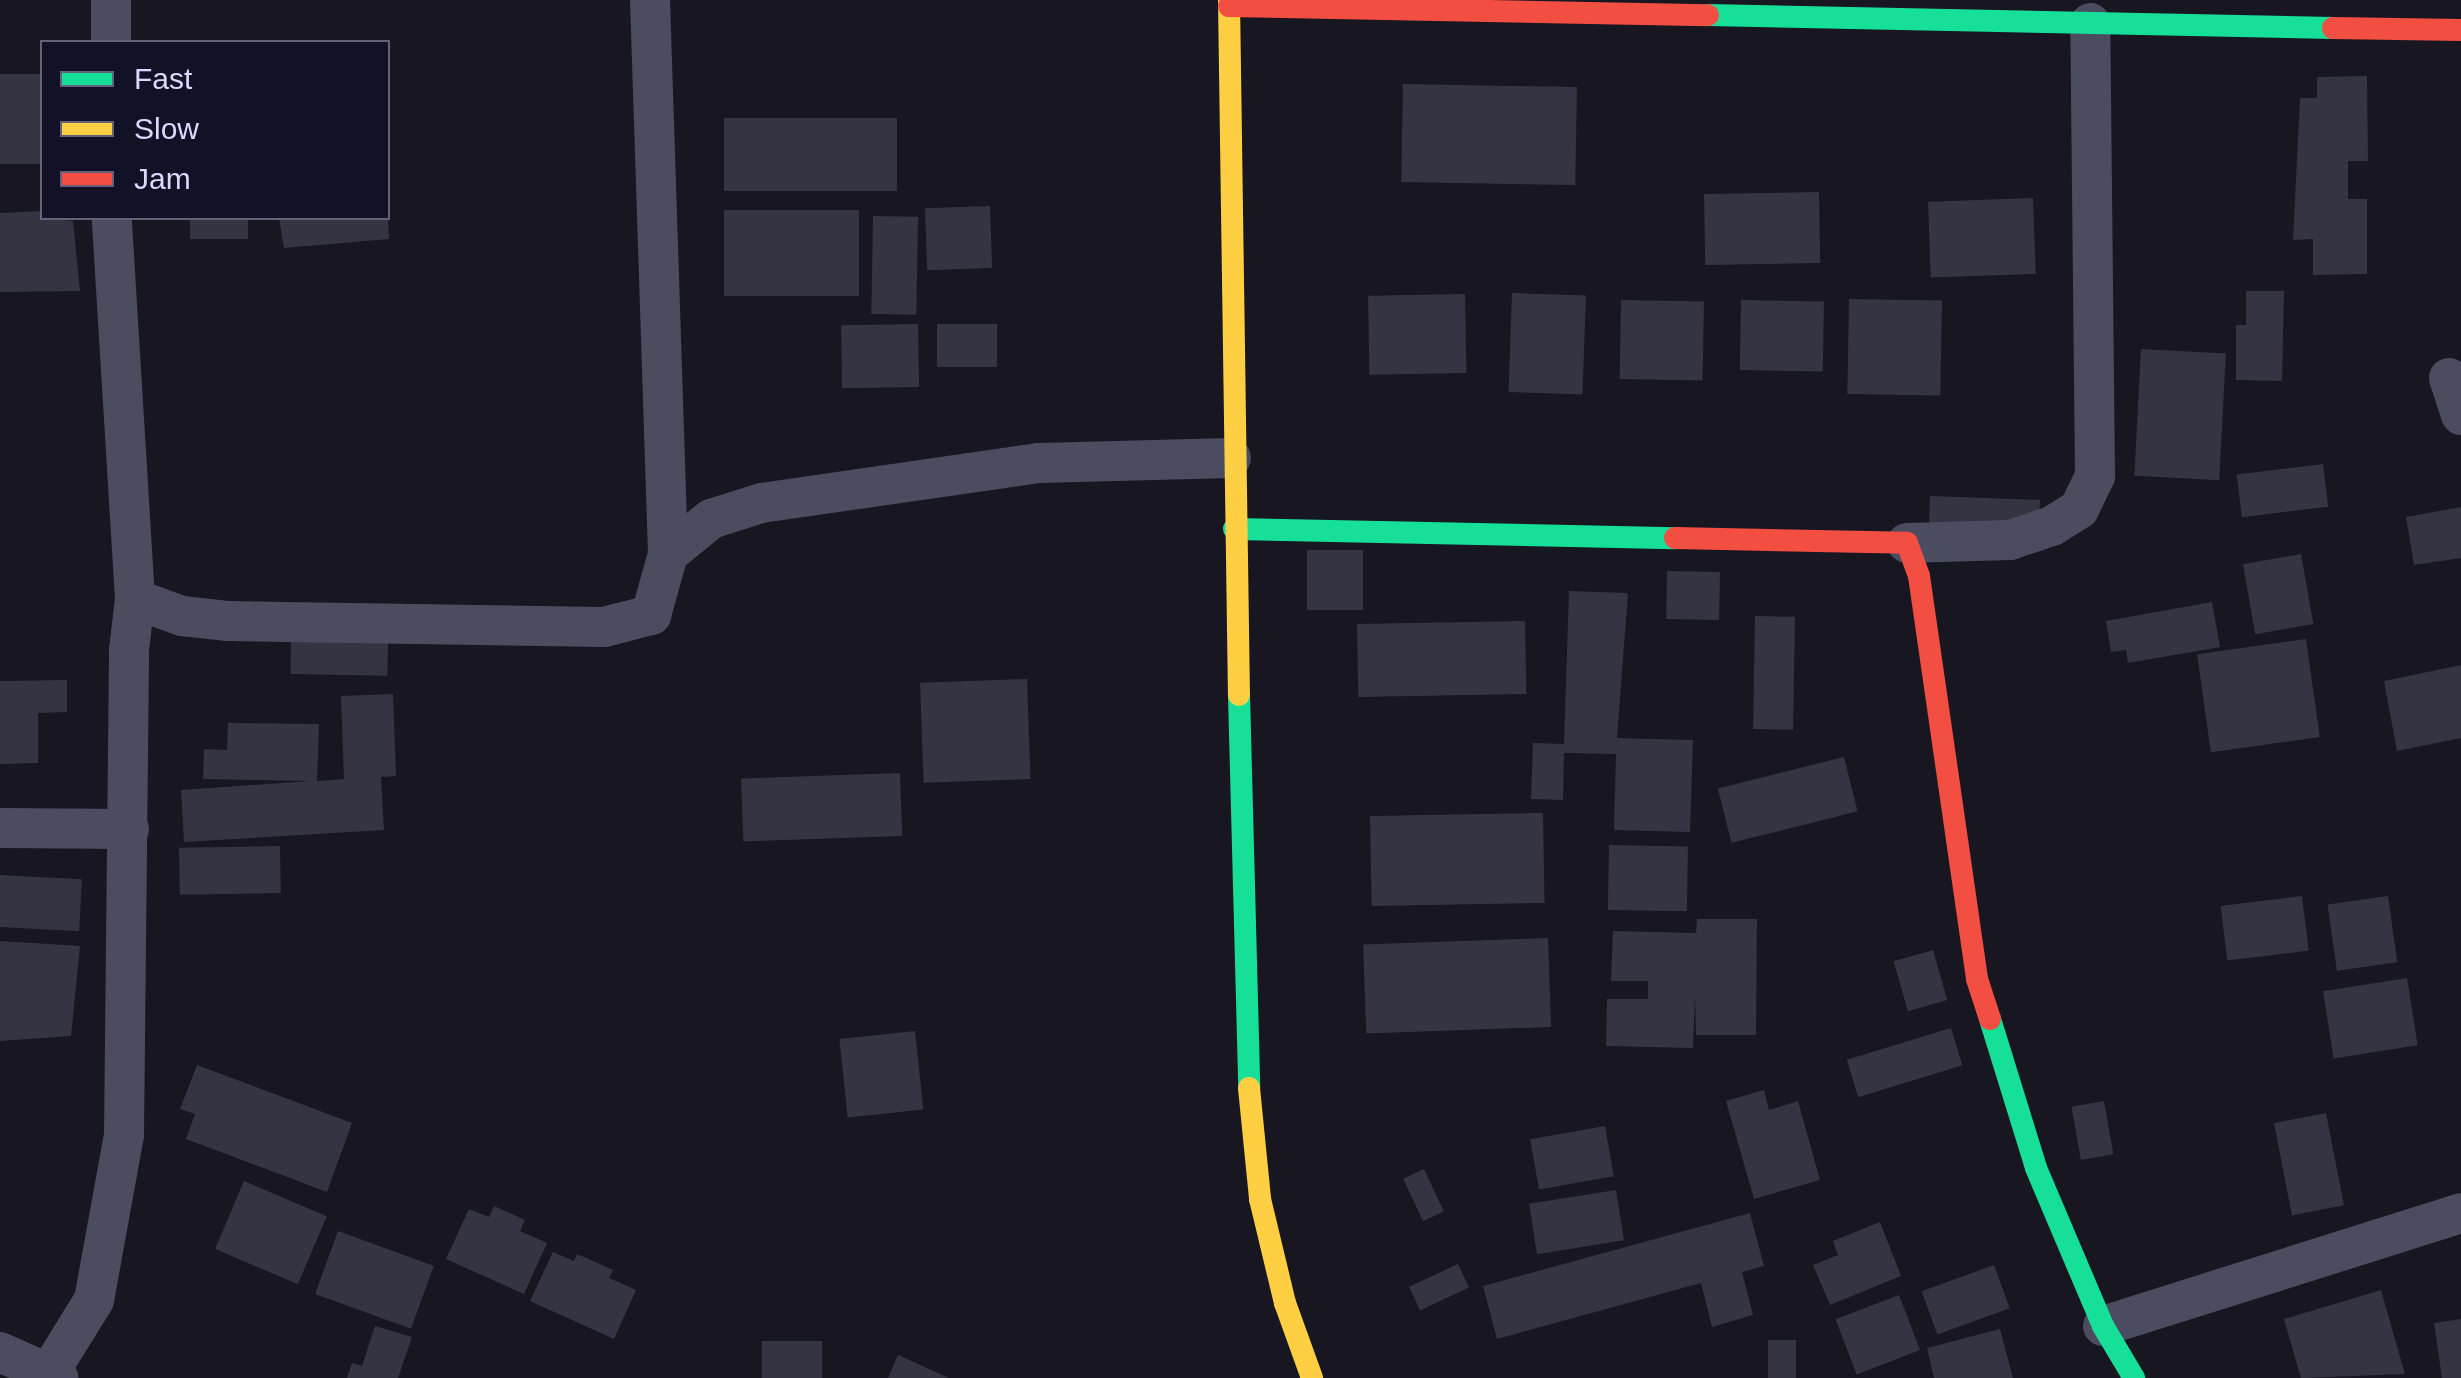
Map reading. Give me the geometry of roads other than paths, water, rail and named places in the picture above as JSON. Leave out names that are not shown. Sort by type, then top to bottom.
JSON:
[{"type":"street","points":[[111,0],[111,40]]},
{"type":"street","points":[[135,599],[182,616],[604,628],[651,615],[668,554],[650,0]]},
{"type":"street","points":[[1312,1378],[1276,1268],[1250,1119],[1231,458],[1229,3],[1914,10],[2090,23],[2461,30]]},
{"type":"street","points":[[1234,529],[1907,543],[2010,540],[2052,526],[2079,508],[2095,476],[2090,23]]},
{"type":"street","points":[[0,1352],[54,1374],[94,1300],[119,1178],[129,829],[129,650],[135,599],[112,220]]},
{"type":"street","points":[[2449,378],[2461,416]]},
{"type":"street","points":[[668,554],[711,519],[761,503],[1039,463],[1231,458]]},
{"type":"street","points":[[1907,543],[1918,576],[1977,980],[2036,1168],[2103,1326],[2134,1378]]},
{"type":"street","points":[[129,650],[182,616]]},
{"type":"street","points":[[0,828],[129,829]]},
{"type":"street","points":[[2103,1326],[2461,1212]]}]
